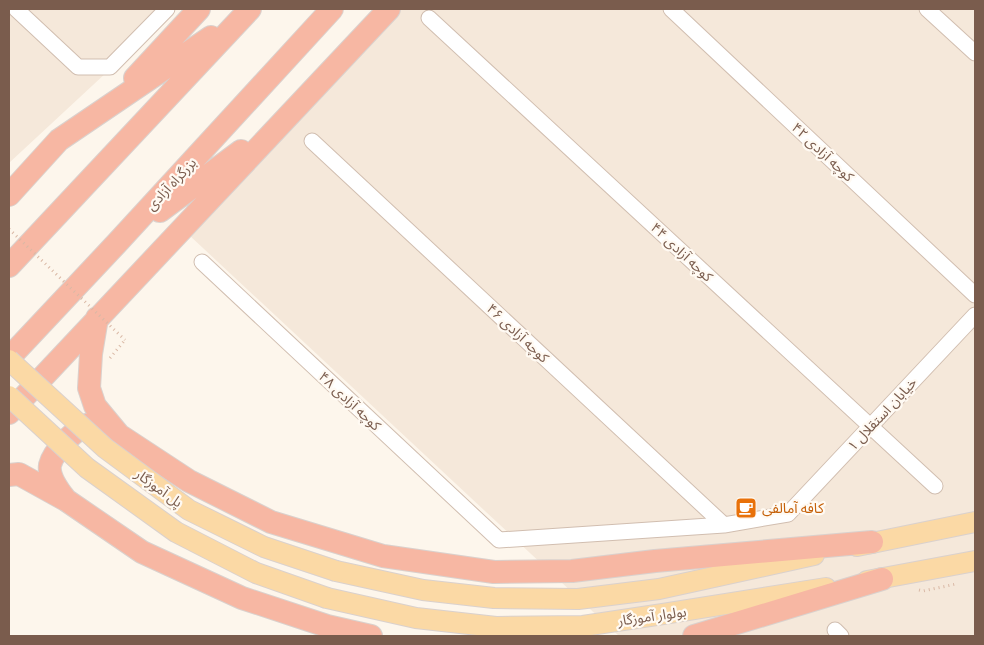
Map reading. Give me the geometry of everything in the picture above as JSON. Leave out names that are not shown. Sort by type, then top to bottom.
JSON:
[{"type":"highway","points":[[108,107],[199,9]]},
{"type":"highway","name":"بزرگراه آزادی","points":[[9,359],[332,9]]},
{"type":"highway","points":[[9,413],[389,9]]},
{"type":"highway","points":[[9,195],[59,140],[248,11]]},
{"type":"highway","points":[[9,266],[248,11]]},
{"type":"highway","points":[[117,243],[287,117]]},
{"type":"highway","points":[[98,318],[91,354],[89,388],[94,406],[120,435]]},
{"type":"highway","points":[[66,500],[52,482],[50,466],[59,448],[71,434],[89,424],[106,425],[190,481],[271,522],[383,556],[494,572],[572,571],[656,561],[872,542]]},
{"type":"highway","points":[[9,475],[19,474],[66,500],[142,552],[242,598],[327,626],[371,636]]},
{"type":"highway","points":[[694,636],[882,579]]},
{"type":"main road","name":"پل آموزگار","points":[[9,359],[105,448],[189,510],[264,547],[336,571]]},
{"type":"main road","name":"پل آموزگار","points":[[9,396],[87,468],[176,532],[256,573],[327,598]]},
{"type":"main road","name":"بولوار آموزگار","points":[[336,571],[423,590],[494,598],[578,599],[659,589],[872,542],[975,522]]},
{"type":"main road","name":"بولوار آموزگار","points":[[327,598],[416,618],[496,627],[583,626],[882,579],[975,561]]},
{"type":"street","points":[[16,9],[78,67],[110,67],[167,9]]},
{"type":"street","name":"کوچه آزادی ۴۲","points":[[671,9],[975,295]]},
{"type":"street","points":[[927,9],[975,53]]},
{"type":"street","name":"کوچه آزادی ۴۴","points":[[429,18],[934,486]]},
{"type":"street","name":"کوچه آزادی ۴۶","points":[[312,141],[724,525]]},
{"type":"street","name":"کوچه آزادی ۴۸","points":[[202,262],[498,540],[724,525]]},
{"type":"street","name":"خیابان استقلال ۱","points":[[724,525],[788,514],[975,315]]},
{"type":"path","points":[[9,229],[125,340],[106,362]]},
{"type":"shaded area","points":[[9,9],[168,9],[121,59],[9,163]]},
{"type":"shaded area","points":[[401,9],[975,9],[975,636],[619,636],[189,235]]},
{"type":"place","name":"کافه آمالفی","points":[[746,508]]}]
